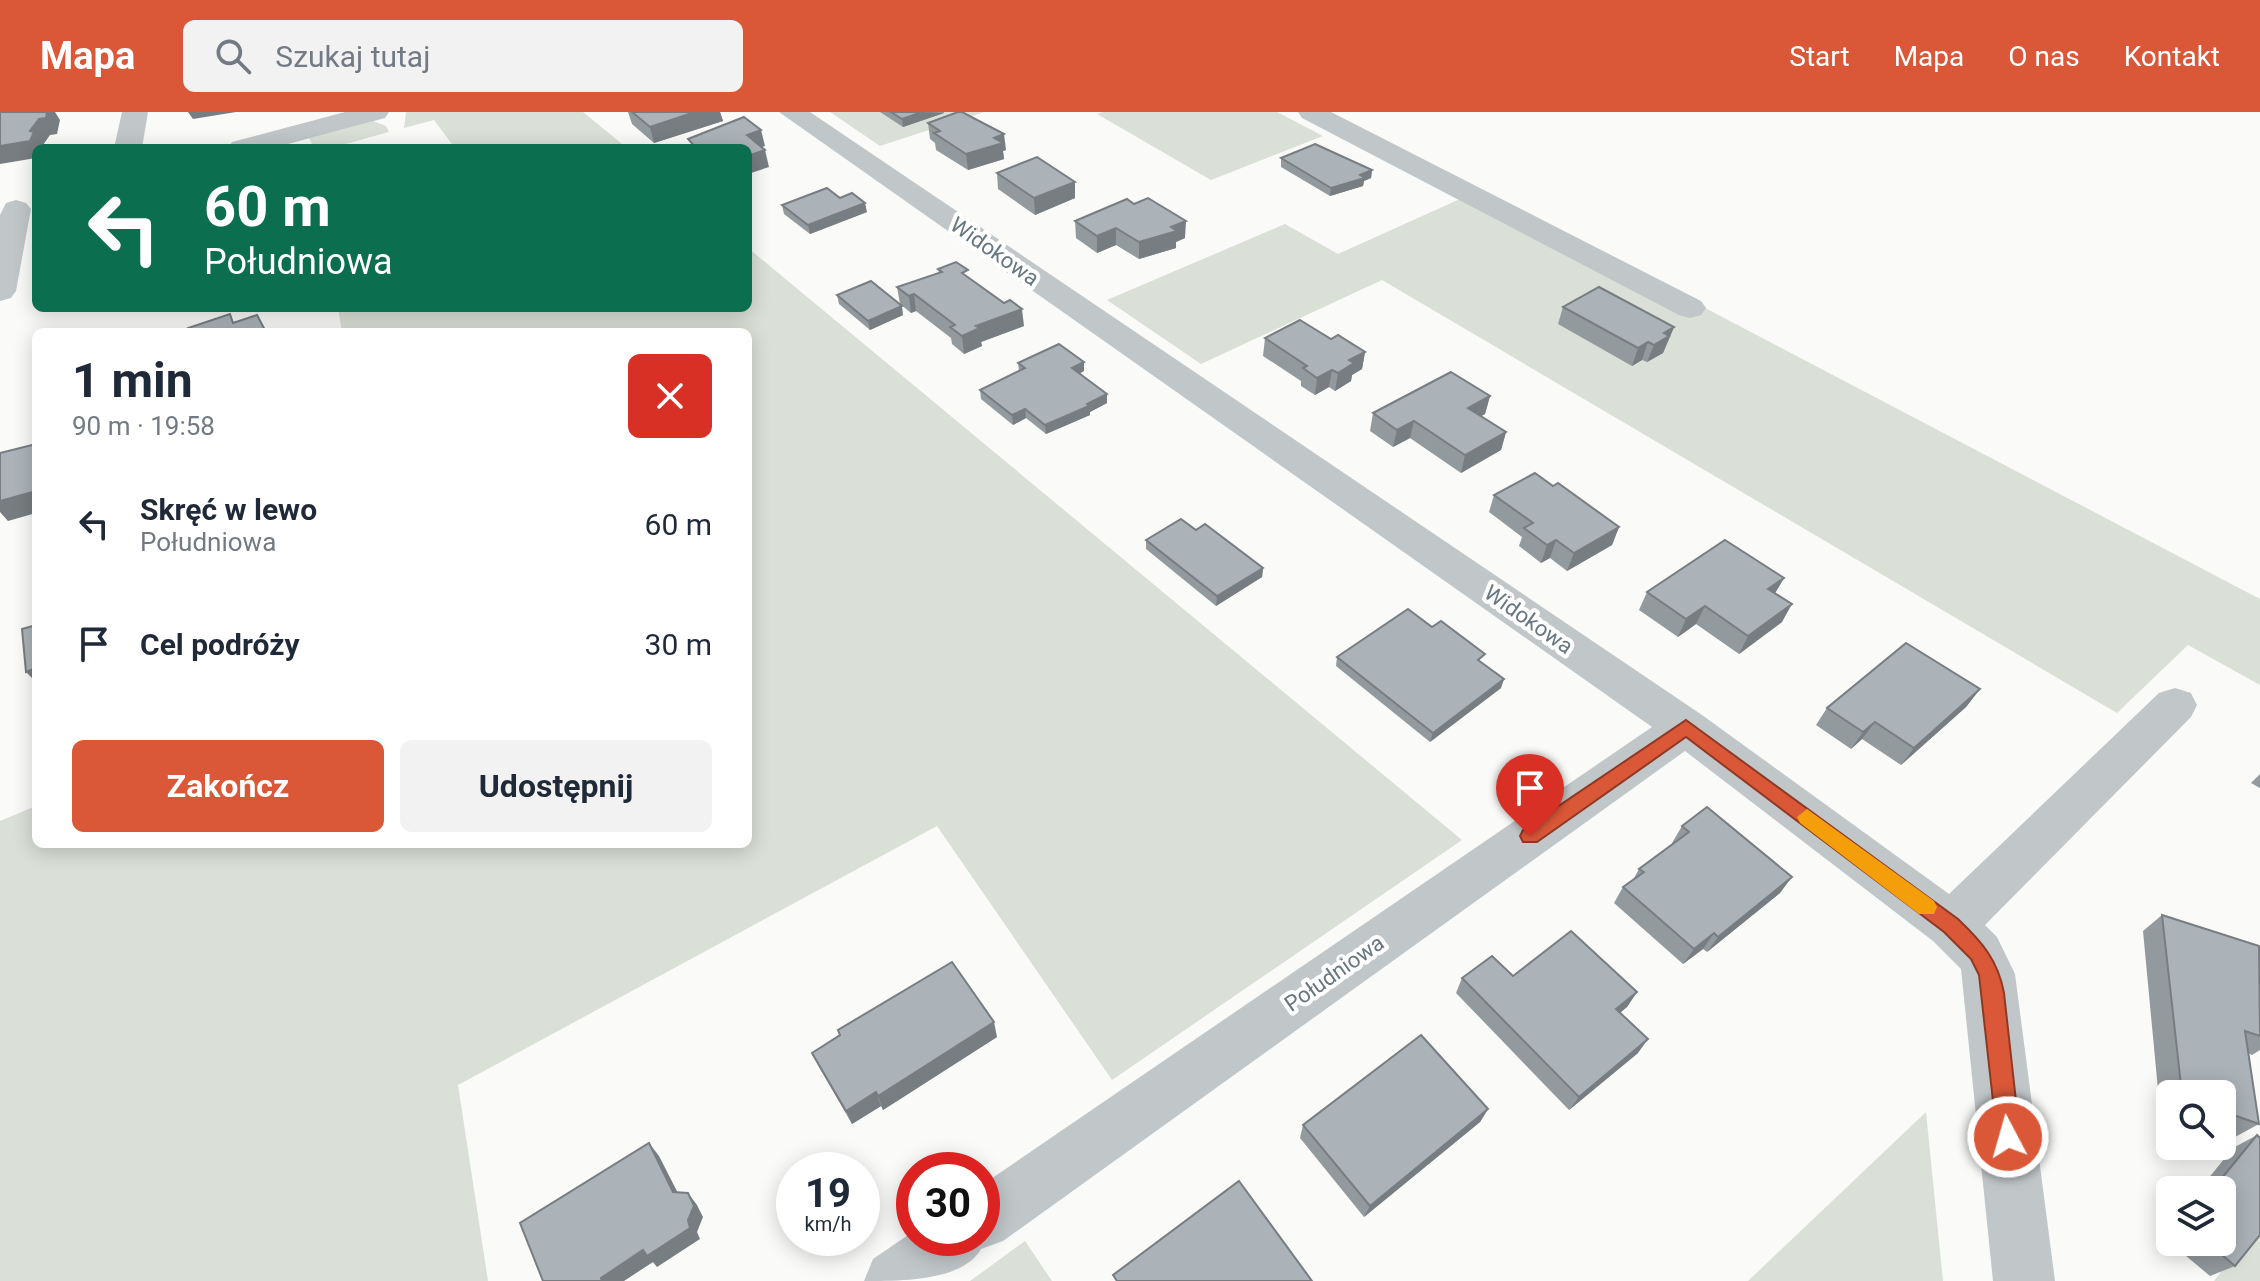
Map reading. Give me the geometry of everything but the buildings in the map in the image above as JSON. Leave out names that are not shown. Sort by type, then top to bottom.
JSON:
[{"type":"street","points":[[129,144],[135,112]]},
{"type":"street","points":[[257,144],[376,112]]},
{"type":"street","name":"Widokowa","points":[[792,112],[1686,727],[1951,925],[1979,953],[1989,974],[2024,1281]]},
{"type":"street","points":[[1311,112],[1690,308]]},
{"type":"street","points":[[0,291],[17,208]]},
{"type":"street","points":[[1951,925],[2175,705]]},
{"type":"street","name":"Południowa","points":[[1000,1207],[1686,727]]},
{"type":"street","points":[[895,1281],[930,1256]]},
{"type":"shaded area","points":[[406,112],[583,112],[622,144],[452,144],[434,120],[404,128]]},
{"type":"shaded area","points":[[830,112],[984,112],[880,146]]},
{"type":"shaded area","points":[[1277,112],[1323,136],[1211,180],[1097,114]]},
{"type":"shaded area","points":[[373,121],[386,126],[389,132],[346,144],[312,144],[309,138]]},
{"type":"shaded area","points":[[1480,190],[2260,599],[2260,685],[2188,645],[2117,713],[1382,280],[1201,364],[1107,300],[1285,224],[1338,254]]},
{"type":"shaded area","points":[[752,251],[1462,840],[1112,1080],[937,826],[458,1085],[488,1281],[0,1281],[0,821],[32,808],[32,848],[752,848],[752,328],[341,328],[339,312],[752,312]]},
{"type":"shaded area","points":[[1926,1112],[1943,1281],[1748,1281]]},
{"type":"shaded area","points":[[2260,1221],[2260,1281],[2214,1281]]},
{"type":"shaded area","points":[[1025,1241],[1052,1281],[970,1281]]},
{"type":"slow traffic","points":[[1807,817],[1927,907]]},
{"type":"route","points":[[1530,836],[1686,727],[1951,925],[1979,953],[1989,974],[1993,993],[2008,1137]]}]
